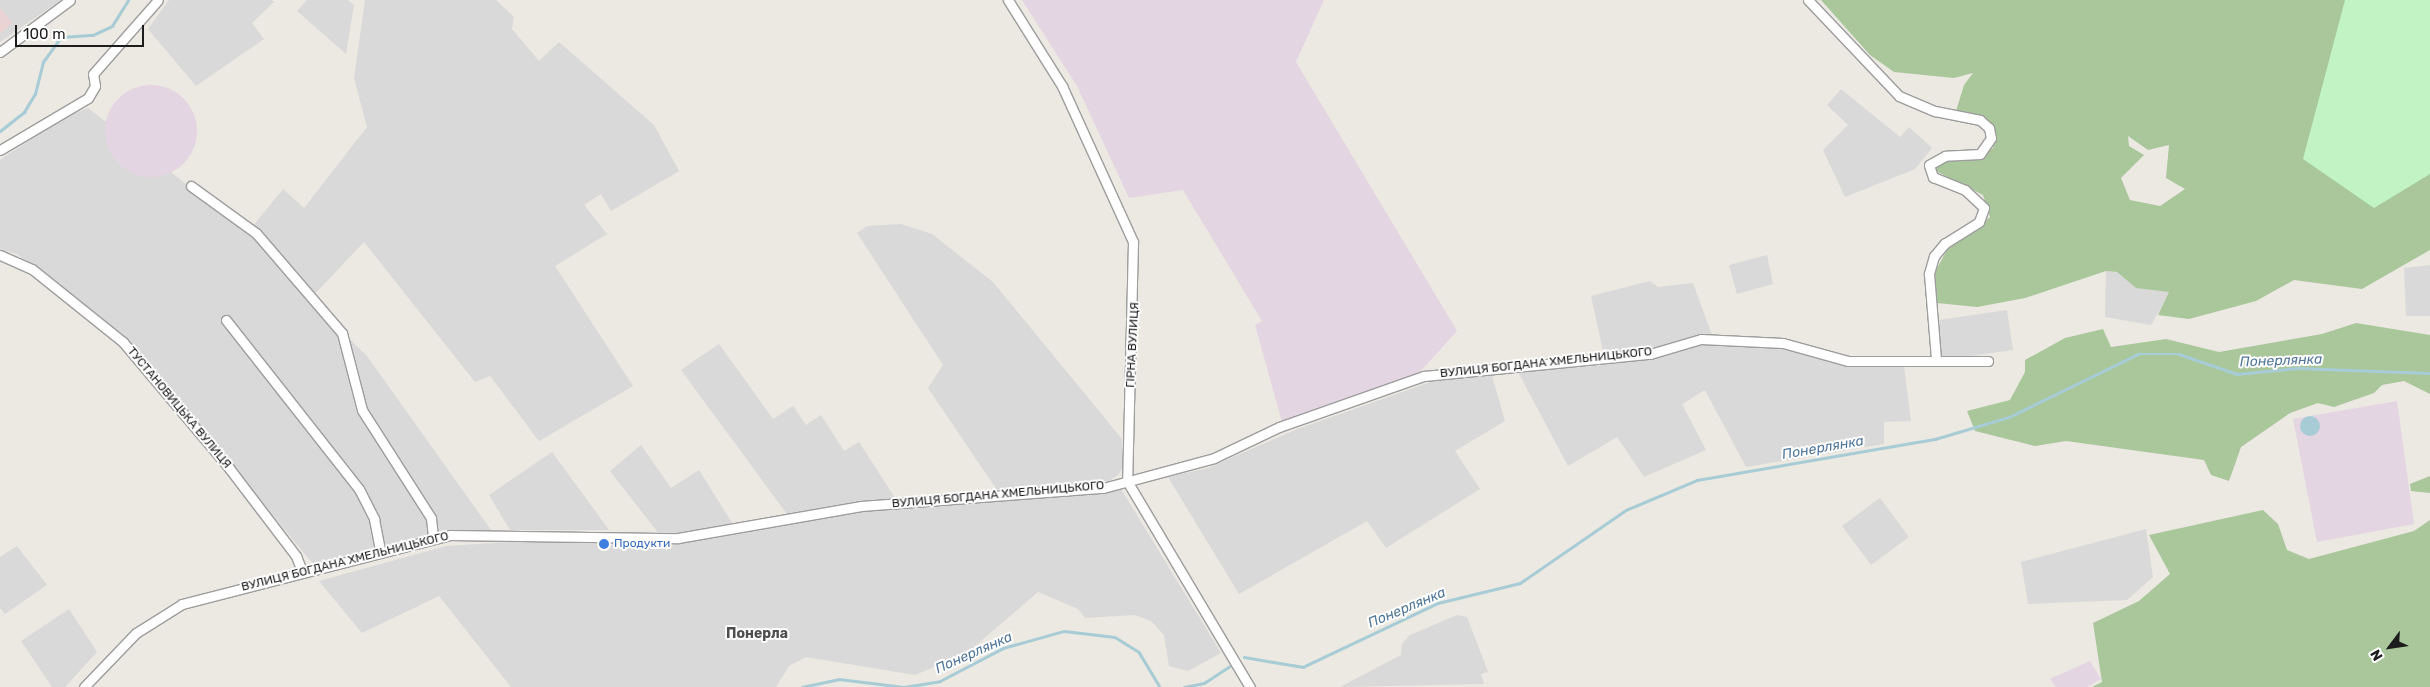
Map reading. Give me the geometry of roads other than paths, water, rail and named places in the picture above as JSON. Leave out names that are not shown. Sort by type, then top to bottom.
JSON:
[{"type":"street","points":[[0,52],[70,0]]},
{"type":"street","points":[[0,150],[88,98],[95,86],[93,74],[158,0]]},
{"type":"street","name":"ГІРНА ВУЛИЦЯ","points":[[1008,0],[1062,86],[1133,242],[1127,481]]},
{"type":"street","points":[[1808,0],[1898,96],[1934,111],[1980,120],[1989,128],[1992,138],[1980,154],[1945,156],[1929,165],[1933,177],[1965,190],[1984,208],[1979,222],[1945,243],[1934,256],[1929,274],[1936,360]]},
{"type":"street","points":[[191,186],[256,233],[342,333],[362,410],[431,518],[433,538]]},
{"type":"street","name":"ТУСТАНОВИЦЬКА ВУЛИЦЯ","points":[[0,254],[32,269],[73,298],[128,347],[229,468],[296,556],[303,573]]},
{"type":"street","points":[[226,320],[359,489],[374,519],[380,551]]},
{"type":"street","name":"ВУЛИЦЯ БОГДАНА ХМЕЛЬНИЦЬКОГО","points":[[84,687],[136,633],[182,604],[433,538],[565,534],[678,538],[861,506],[1103,488],[1214,458],[1279,427],[1424,376],[1650,354],[1701,340],[1783,343],[1848,361],[1988,361]]},
{"type":"street","points":[[1127,481],[1250,687]]},
{"type":"water","points":[[2310,416],[2317,419],[2320,426],[2317,433],[2310,436],[2303,433],[2300,426],[2303,419]]},
{"type":"waterway","points":[[0,131],[24,112],[35,94],[43,62],[61,37],[93,35],[112,26],[128,0]]},
{"type":"waterway","name":"Понерлянка","points":[[1244,657],[1303,667],[1438,603],[1520,583],[1626,510],[1697,480],[1935,439],[2009,417],[2138,354],[2179,354],[2237,374],[2297,368],[2430,373]]},
{"type":"waterway","name":"Понерлянка","points":[[802,687],[839,679],[904,687],[940,681],[1003,648],[1064,631],[1115,637],[1139,652],[1160,687]]},
{"type":"waterway","name":"Понерлянка","points":[[1184,687],[1204,683],[1229,667]]},
{"type":"place","name":"Продукти","points":[[604,544]]},
{"type":"district","name":"Понерла","points":[[757,634]]}]
